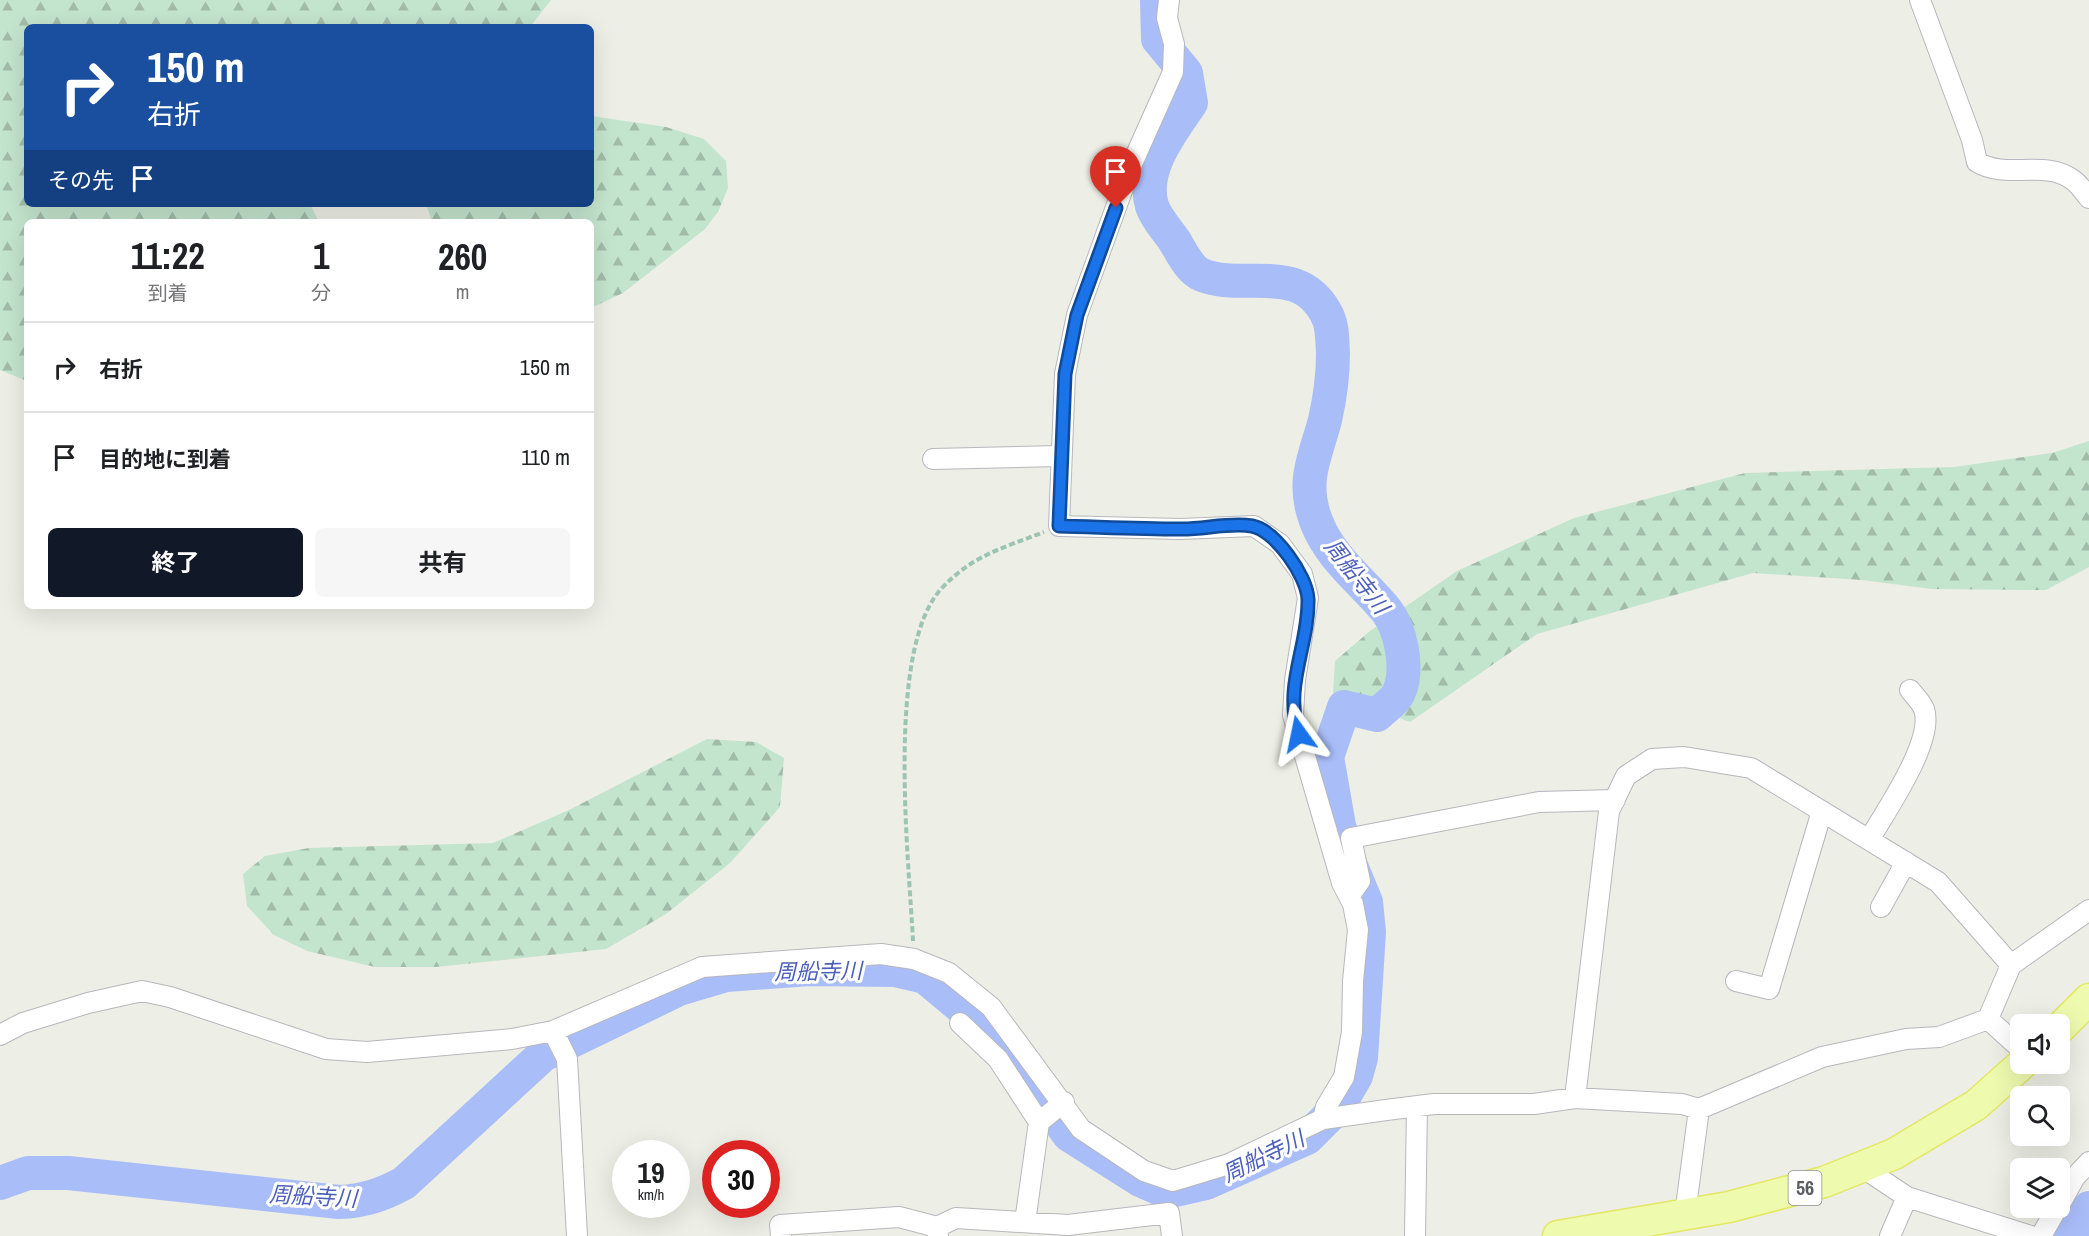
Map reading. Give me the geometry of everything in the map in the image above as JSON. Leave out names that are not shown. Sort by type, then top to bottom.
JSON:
[{"type":"main road","points":[[2070,1018],[2089,999]]},
{"type":"main road","name":"56","points":[[1558,1236],[1603,1232],[1782,1195],[1862,1167],[1893,1154],[1977,1105],[2011,1074]]},
{"type":"street","points":[[1168,0],[1167,18],[1174,44],[1173,72],[1131,166],[1077,315],[1065,374],[1059,526],[1180,530],[1254,526],[1280,544],[1302,574],[1308,598],[1295,680],[1293,714],[1358,930],[1353,981],[1352,1032],[1344,1077],[1326,1107],[1332,1118]]},
{"type":"street","points":[[1920,0],[1972,140],[1977,162],[1991,170],[2051,170],[2074,180],[2089,198]]},
{"type":"street","points":[[933,459],[1060,456]]},
{"type":"street","points":[[1869,840],[1915,758],[1924,731],[1924,710],[1910,690]]},
{"type":"street","points":[[1575,1098],[1609,811],[1626,776],[1652,759],[1684,757],[1751,768],[1938,882],[2011,965]]},
{"type":"street","points":[[1349,896],[1360,880],[1351,838],[1539,802],[1615,800]]},
{"type":"street","points":[[1736,981],[1777,991],[1822,811]]},
{"type":"street","points":[[1881,907],[1906,862]]},
{"type":"street","points":[[0,1035],[23,1023],[88,1003],[142,991],[170,997],[326,1049],[367,1053],[512,1039],[553,1031],[702,967],[881,954],[914,959],[949,973],[991,1007],[1081,1129],[1144,1171],[1173,1181],[1229,1164],[1332,1118],[1417,1106],[1534,1104],[1575,1098],[1682,1104],[1700,1109],[1822,1057],[1906,1039],[1939,1037],[1988,1018],[2011,965],[2089,910]]},
{"type":"street","points":[[1988,1018],[2010,1039]]},
{"type":"street","points":[[960,1023],[998,1059],[1041,1120]]},
{"type":"street","points":[[553,1031],[567,1059],[577,1236]]},
{"type":"street","points":[[1025,1222],[1041,1120],[1062,1104]]},
{"type":"street","points":[[1415,1236],[1417,1106]]},
{"type":"street","points":[[1685,1214],[1700,1109]]},
{"type":"street","points":[[2070,1184],[2089,1162]]},
{"type":"street","points":[[1862,1167],[1907,1197],[2031,1236]]},
{"type":"street","points":[[1890,1236],[1907,1197]]},
{"type":"street","points":[[781,1236],[780,1225],[899,1217],[937,1232],[956,1218],[1068,1225],[1169,1213],[1172,1236]]},
{"type":"street","points":[[2041,1236],[2051,1218]]},
{"type":"path","points":[[914,959],[906,794],[906,687],[918,633],[940,590],[973,559],[1059,526]]},
{"type":"green space","points":[[0,0],[551,0],[532,24],[24,24],[24,207],[312,207],[318,219],[24,219],[24,380],[0,370]]},
{"type":"green space","points":[[594,116],[666,127],[704,139],[726,161],[728,188],[718,212],[705,229],[623,293],[594,307],[594,219],[431,219],[427,207],[594,207]]},
{"type":"green space","points":[[2089,441],[2089,567],[2046,590],[1932,589],[1862,580],[1753,573],[1537,634],[1410,722],[1333,693],[1335,661],[1370,631],[1457,571],[1574,518],[1745,473],[1954,467],[2052,453]]},
{"type":"green space","points":[[707,739],[756,742],[784,758],[780,807],[730,863],[666,914],[606,949],[436,967],[375,967],[307,951],[274,935],[247,906],[243,874],[265,856],[309,848],[493,843],[569,810]]},
{"type":"waterway","name":"周船寺川","points":[[0,1183],[28,1173],[68,1173],[339,1202],[365,1199],[404,1183],[543,1055],[679,989],[726,975],[810,969],[895,970],[925,977],[1003,1042],[1069,1135],[1140,1180],[1167,1192],[1206,1183],[1307,1138],[1338,1107],[1356,1076],[1361,1058],[1369,932],[1366,902],[1351,866],[1339,826],[1327,757],[1344,707],[1377,715],[1393,701],[1402,683],[1402,649],[1396,628],[1386,610],[1347,569],[1329,546],[1316,521],[1312,507],[1311,470],[1325,420],[1332,379],[1333,353],[1328,317],[1317,300],[1303,289],[1288,283],[1236,281],[1197,273],[1186,260],[1152,206],[1150,192],[1154,165],[1167,138],[1191,103],[1186,73],[1158,39],[1157,0]]},
{"type":"waterway","points":[[2071,1236],[2077,1221],[2089,1208]]},
{"type":"route","points":[[1116,208],[1077,315],[1065,374],[1059,526],[1180,530],[1254,526],[1280,544],[1302,574],[1308,598],[1295,680],[1293,714],[1299,734]]}]
